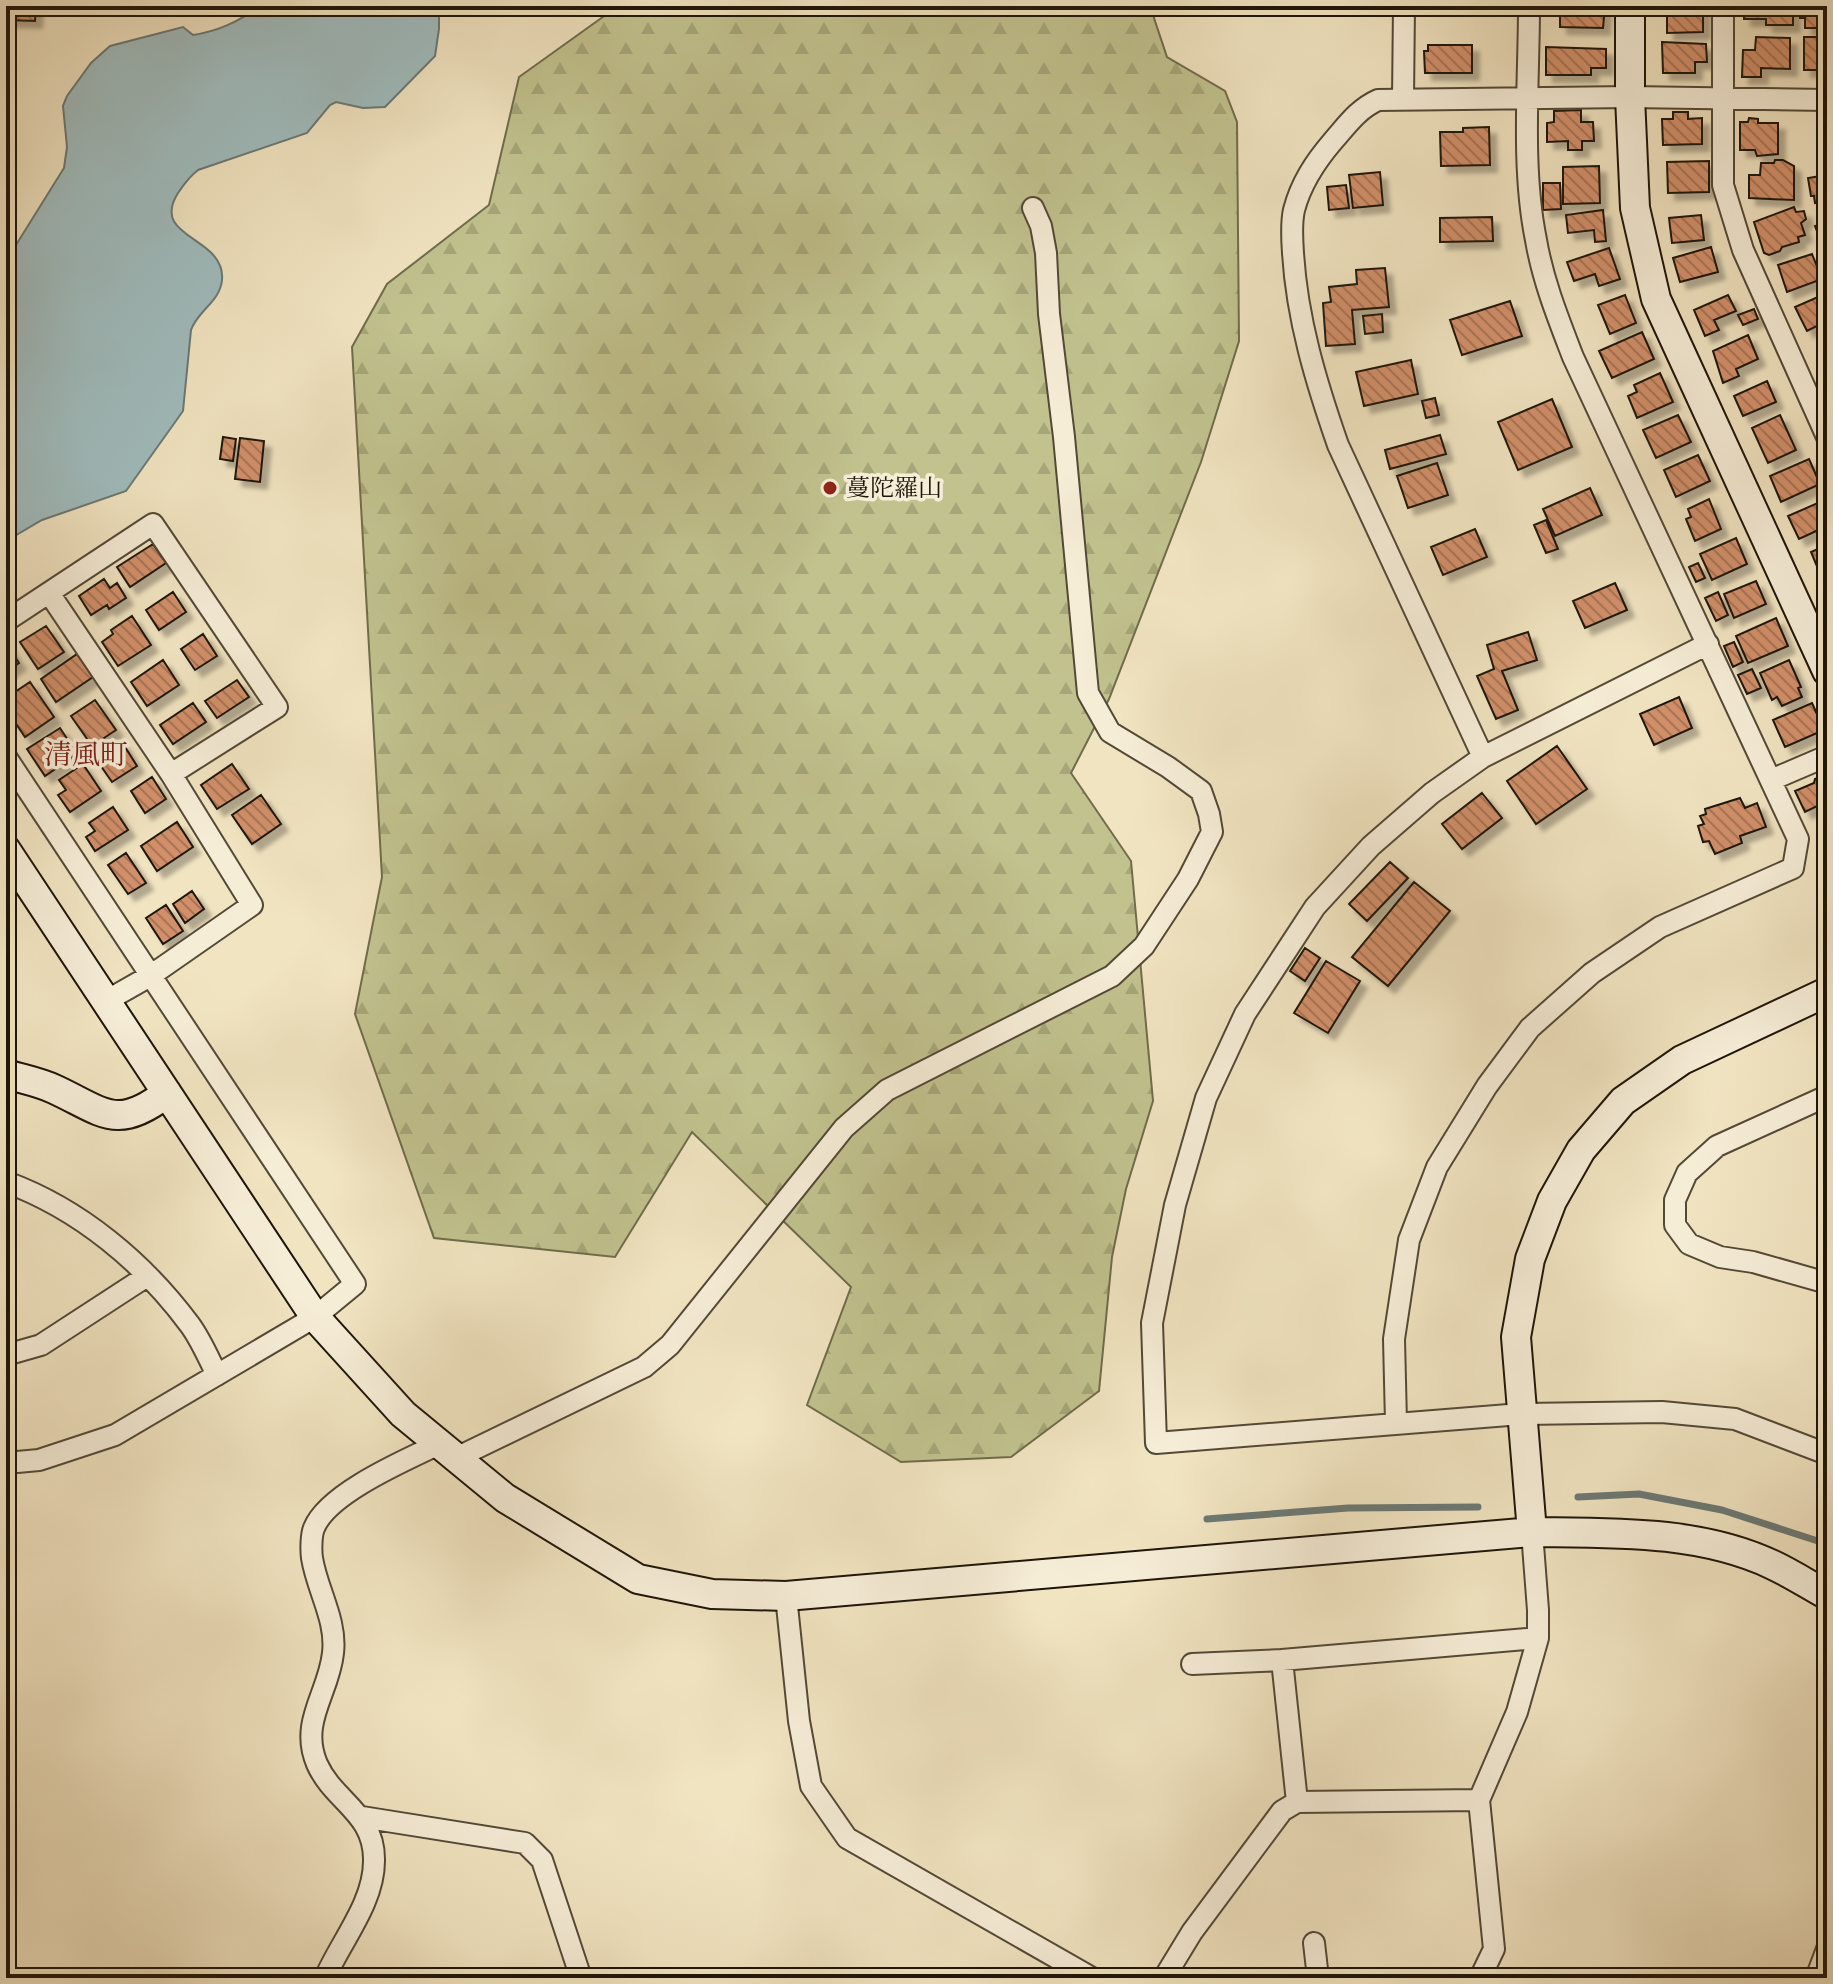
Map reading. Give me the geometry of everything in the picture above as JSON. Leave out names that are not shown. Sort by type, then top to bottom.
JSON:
[{"type":"street","points":[[1403,99],[1404,6]]},
{"type":"street","points":[[1396,1423],[1394,1339],[1409,1240],[1437,1167],[1487,1086],[1530,1028],[1592,973],[1660,927],[1793,868],[1798,839],[1573,357],[1547,290],[1535,238],[1528,181],[1529,6]]},
{"type":"street","points":[[1630,6],[1635,208],[1656,299],[1827,671]]},
{"type":"street","points":[[1723,6],[1723,185],[1739,237],[1827,437]]},
{"type":"street","points":[[1483,757],[1338,445],[1320,393],[1305,339],[1294,279],[1293,213],[1303,183],[1319,158],[1366,105],[1378,100],[1630,97],[1827,100]]},
{"type":"street","points":[[325,1978],[371,1888],[374,1862],[373,1842],[362,1817],[318,1765],[309,1732],[333,1657],[334,1636],[312,1556],[314,1528],[336,1501],[386,1469],[447,1451],[644,1367],[670,1345],[844,1128],[887,1090],[1112,976],[1144,946],[1188,879],[1212,832],[1201,791],[1110,732],[1088,693],[1049,314],[1046,253],[1041,226],[1033,208]]},
{"type":"street","points":[[6,621],[153,524],[277,707],[171,774]]},
{"type":"street","points":[[49,593],[171,774],[252,905],[150,976],[106,1001]]},
{"type":"street","points":[[1708,644],[1483,757],[1432,793],[1371,846],[1315,907],[1245,1014],[1206,1098],[1175,1205],[1152,1323],[1156,1443],[1521,1414],[1662,1412],[1735,1419],[1827,1454]]},
{"type":"street","points":[[1771,780],[1827,756]]},
{"type":"street","points":[[6,757],[355,1284],[315,1317],[115,1435],[39,1460],[6,1463]]},
{"type":"street","points":[[6,850],[315,1317],[403,1414],[447,1451],[505,1498],[638,1579],[712,1594],[786,1596],[1532,1532],[1624,1533],[1703,1542],[1772,1564],[1827,1595]]},
{"type":"street","points":[[1480,1978],[1494,1949],[1479,1800],[1517,1712],[1538,1638],[1516,1337],[1530,1259],[1552,1201],[1581,1150],[1623,1101],[1682,1060],[1827,992]]},
{"type":"street","points":[[6,1074],[51,1088],[106,1116],[143,1111],[167,1093]]},
{"type":"street","points":[[1827,1096],[1717,1146],[1687,1173],[1675,1200],[1675,1225],[1689,1244],[1720,1257],[1753,1262],[1827,1283]]},
{"type":"street","points":[[6,1182],[38,1193],[99,1232],[147,1276],[192,1327],[217,1375]]},
{"type":"street","points":[[6,1355],[41,1345],[147,1276]]},
{"type":"street","points":[[786,1596],[799,1721],[811,1786],[847,1838],[1092,1978]]},
{"type":"street","points":[[1192,1664],[1282,1660],[1538,1638]]},
{"type":"street","points":[[1282,1660],[1297,1802]]},
{"type":"street","points":[[1164,1978],[1192,1932],[1282,1811],[1297,1802],[1479,1800]]},
{"type":"street","points":[[362,1817],[525,1843],[542,1860],[581,1978]]},
{"type":"street","points":[[1314,1943],[1318,1978]]},
{"type":"street","points":[[1816,1978],[1827,1949]]},
{"type":"green space","points":[[608,6],[1154,6],[1154,18],[1167,57],[1225,91],[1237,122],[1239,341],[1201,462],[1109,699],[1071,773],[1131,861],[1153,1101],[1126,1189],[1112,1257],[1099,1391],[1011,1457],[901,1462],[807,1405],[851,1287],[692,1132],[615,1257],[434,1238],[355,1014],[382,877],[352,347],[387,284],[489,205],[519,77],[607,14]]},
{"type":"water","points":[[257,6],[439,6],[435,56],[385,107],[363,108],[336,102],[307,133],[198,170],[189,178],[172,208],[173,220],[213,254],[220,266],[222,280],[217,294],[191,330],[183,411],[126,491],[42,520],[6,541],[6,261],[64,168],[67,147],[63,106],[67,96],[91,63],[110,46],[183,27],[193,35],[209,31],[235,21]]},
{"type":"building","points":[[6,6],[36,6],[35,21],[6,20]]},
{"type":"building","points":[[1605,6],[1603,28],[1560,27],[1560,8]]},
{"type":"building","points":[[1744,6],[1793,6],[1793,25],[1766,25],[1766,19],[1744,19]]},
{"type":"building","points":[[1800,6],[1827,6],[1827,28],[1805,28],[1805,18],[1800,18]]},
{"type":"building","points":[[1667,8],[1703,8],[1703,32],[1667,33]]},
{"type":"building","points":[[1756,37],[1790,38],[1790,69],[1761,68],[1761,77],[1742,77],[1743,50],[1755,50]]},
{"type":"building","points":[[1804,37],[1827,37],[1827,70],[1804,70]]},
{"type":"building","points":[[1662,42],[1706,44],[1707,62],[1695,62],[1695,73],[1663,73]]},
{"type":"building","points":[[1428,45],[1472,45],[1472,73],[1425,73],[1424,51],[1428,51]]},
{"type":"building","points":[[1546,47],[1606,49],[1606,68],[1591,68],[1591,75],[1546,75]]},
{"type":"building","points":[[1581,110],[1581,122],[1593,122],[1594,141],[1582,141],[1582,150],[1568,150],[1568,141],[1547,142],[1547,123],[1554,122],[1554,111]]},
{"type":"building","points":[[1673,112],[1688,112],[1688,119],[1702,118],[1702,144],[1663,145],[1662,119],[1673,119]]},
{"type":"building","points":[[1749,118],[1758,119],[1758,123],[1778,123],[1778,154],[1757,156],[1755,150],[1740,150],[1740,122],[1748,122]]},
{"type":"building","points":[[1489,127],[1490,165],[1441,166],[1440,132]]},
{"type":"building","points":[[1775,160],[1783,160],[1794,166],[1794,200],[1749,198],[1749,175],[1760,175],[1761,163],[1774,163]]},
{"type":"building","points":[[1709,161],[1709,192],[1668,193],[1667,162]]},
{"type":"building","points":[[1599,166],[1600,203],[1563,204],[1563,167]]},
{"type":"building","points":[[1380,172],[1383,205],[1353,208],[1349,175]]},
{"type":"building","points":[[1827,175],[1827,201],[1815,203],[1808,178]]},
{"type":"building","points":[[1543,183],[1560,183],[1561,209],[1543,210]]},
{"type":"building","points":[[1346,185],[1349,208],[1329,210],[1327,187]]},
{"type":"building","points":[[1794,207],[1796,212],[1804,211],[1806,219],[1801,223],[1805,235],[1798,237],[1799,242],[1782,247],[1780,251],[1769,255],[1764,253],[1754,222]]},
{"type":"building","points":[[1603,210],[1606,241],[1595,242],[1594,230],[1568,233],[1566,215]]},
{"type":"building","points":[[1701,215],[1704,240],[1672,243],[1669,218]]},
{"type":"building","points":[[1492,217],[1493,241],[1440,242],[1440,218]]},
{"type":"building","points":[[1827,222],[1827,256],[1815,226]]},
{"type":"building","points":[[1711,247],[1718,272],[1680,282],[1673,258]]},
{"type":"building","points":[[1609,248],[1620,279],[1599,286],[1595,274],[1574,281],[1567,262]]},
{"type":"building","points":[[1812,254],[1822,279],[1787,292],[1778,265]]},
{"type":"building","points":[[1385,268],[1389,307],[1352,310],[1355,344],[1326,346],[1323,303],[1331,302],[1329,287],[1357,284],[1356,270]]},
{"type":"building","points":[[1827,293],[1827,321],[1807,331],[1795,307]]},
{"type":"building","points":[[1625,295],[1636,323],[1610,334],[1598,305]]},
{"type":"building","points":[[1728,295],[1736,311],[1714,320],[1719,330],[1705,336],[1694,310]]},
{"type":"building","points":[[1510,301],[1522,336],[1462,355],[1450,320]]},
{"type":"building","points":[[1754,309],[1758,319],[1743,325],[1738,315]]},
{"type":"building","points":[[1382,314],[1383,332],[1365,334],[1363,316]]},
{"type":"building","points":[[1642,332],[1654,359],[1612,378],[1599,351]]},
{"type":"building","points":[[1748,335],[1758,359],[1736,369],[1739,376],[1723,383],[1713,351]]},
{"type":"building","points":[[1411,360],[1418,394],[1364,406],[1356,372]]},
{"type":"building","points":[[1660,373],[1673,402],[1637,418],[1628,396],[1637,392],[1634,385]]},
{"type":"building","points":[[1767,381],[1776,402],[1743,416],[1734,396]]},
{"type":"building","points":[[1435,398],[1439,415],[1426,418],[1422,401]]},
{"type":"building","points":[[1552,399],[1572,447],[1518,470],[1498,422]]},
{"type":"building","points":[[1678,415],[1691,442],[1656,458],[1643,430]]},
{"type":"building","points":[[1780,415],[1796,450],[1768,463],[1752,428]]},
{"type":"building","points":[[1440,435],[1446,454],[1390,469],[1385,450]]},
{"type":"building","points":[[223,437],[236,439],[233,461],[220,459]]},
{"type":"building","points":[[240,438],[264,441],[260,482],[235,479]]},
{"type":"building","points":[[1698,455],[1710,481],[1676,497],[1664,470]]},
{"type":"building","points":[[1809,459],[1820,484],[1781,502],[1770,476]]},
{"type":"building","points":[[1437,463],[1448,495],[1408,508],[1397,476]]},
{"type":"building","points":[[1590,488],[1602,515],[1555,536],[1543,509]]},
{"type":"building","points":[[1709,499],[1721,529],[1695,541],[1686,519],[1691,517],[1688,509]]},
{"type":"building","points":[[1827,499],[1827,526],[1799,539],[1788,516]]},
{"type":"building","points":[[1546,520],[1558,549],[1546,553],[1534,525]]},
{"type":"building","points":[[1475,529],[1487,557],[1443,575],[1431,547]]},
{"type":"building","points":[[1736,538],[1747,564],[1712,580],[1700,554]]},
{"type":"building","points":[[153,544],[166,563],[130,587],[117,567]]},
{"type":"building","points":[[1827,545],[1827,582],[1824,583],[1811,552]]},
{"type":"building","points":[[1698,563],[1705,578],[1696,582],[1689,567]]},
{"type":"building","points":[[104,579],[110,588],[117,583],[126,598],[109,609],[107,605],[91,615],[79,596]]},
{"type":"building","points":[[1756,581],[1766,604],[1734,618],[1724,594]]},
{"type":"building","points":[[1615,583],[1627,610],[1585,628],[1573,601]]},
{"type":"building","points":[[173,592],[186,612],[159,630],[146,610]]},
{"type":"building","points":[[1718,592],[1728,615],[1716,621],[1705,598]]},
{"type":"building","points":[[132,616],[151,645],[118,666],[102,642],[113,634],[111,630]]},
{"type":"building","points":[[1776,618],[1788,646],[1748,663],[1736,636]]},
{"type":"building","points":[[46,626],[64,652],[38,669],[20,642]]},
{"type":"building","points":[[1528,632],[1537,660],[1502,671],[1518,710],[1496,719],[1477,676],[1494,669],[1487,645]]},
{"type":"building","points":[[203,634],[217,656],[195,670],[181,649]]},
{"type":"building","points":[[1734,642],[1743,662],[1733,667],[1724,646]]},
{"type":"building","points":[[6,643],[19,663],[6,672]]},
{"type":"building","points":[[77,654],[93,677],[56,702],[41,679]]},
{"type":"building","points":[[163,660],[179,685],[147,706],[131,682]]},
{"type":"building","points":[[1789,660],[1802,697],[1782,706],[1777,697],[1772,700],[1760,673]]},
{"type":"building","points":[[1752,669],[1761,688],[1747,694],[1738,675]]},
{"type":"building","points":[[237,680],[249,697],[217,718],[205,701]]},
{"type":"building","points":[[30,682],[54,717],[25,737],[6,709],[6,698]]},
{"type":"building","points":[[1679,697],[1692,728],[1654,745],[1640,714]]},
{"type":"building","points":[[95,700],[116,730],[92,746],[71,716]]},
{"type":"building","points":[[193,703],[206,722],[173,744],[160,725]]},
{"type":"building","points":[[1812,703],[1824,730],[1785,747],[1773,720]]},
{"type":"building","points":[[60,728],[77,754],[45,776],[27,749]]},
{"type":"building","points":[[122,742],[137,766],[112,782],[96,759]]},
{"type":"building","points":[[1557,746],[1587,789],[1536,824],[1507,781]]},
{"type":"building","points":[[83,764],[101,791],[70,812],[58,795],[66,790],[59,780]]},
{"type":"building","points":[[232,764],[249,789],[217,809],[201,785]]},
{"type":"building","points":[[1827,774],[1827,807],[1819,810],[1817,806],[1805,812],[1795,791]]},
{"type":"building","points":[[152,777],[166,799],[145,813],[131,791]]},
{"type":"building","points":[[1482,793],[1502,818],[1462,849],[1442,824]]},
{"type":"building","points":[[261,795],[281,824],[252,844],[232,815]]},
{"type":"building","points":[[1740,798],[1745,808],[1757,803],[1766,827],[1740,836],[1742,843],[1715,854],[1709,841],[1703,842],[1698,826],[1704,824],[1700,816],[1706,814],[1705,809]]},
{"type":"building","points":[[113,807],[128,830],[95,851],[86,837],[95,831],[89,823]]},
{"type":"building","points":[[177,822],[193,847],[157,871],[141,846]]},
{"type":"building","points":[[126,853],[146,883],[128,894],[108,865]]},
{"type":"building","points":[[1390,862],[1408,878],[1367,921],[1349,904]]},
{"type":"building","points":[[1414,882],[1450,911],[1388,986],[1352,957]]},
{"type":"building","points":[[192,891],[204,909],[185,923],[173,904]]},
{"type":"building","points":[[166,905],[183,931],[163,944],[146,918]]},
{"type":"building","points":[[1305,948],[1320,958],[1305,981],[1290,971]]},
{"type":"building","points":[[1326,961],[1360,981],[1328,1033],[1294,1013]]},
{"type":"waterway","points":[[1578,1497],[1639,1494],[1722,1510],[1827,1544]]},
{"type":"waterway","points":[[1207,1519],[1348,1508],[1478,1507]]},
{"type":"place","name":"蔓陀羅山","points":[[830,488]]},
{"type":"district","name":"清風町","points":[[86,755]]}]
